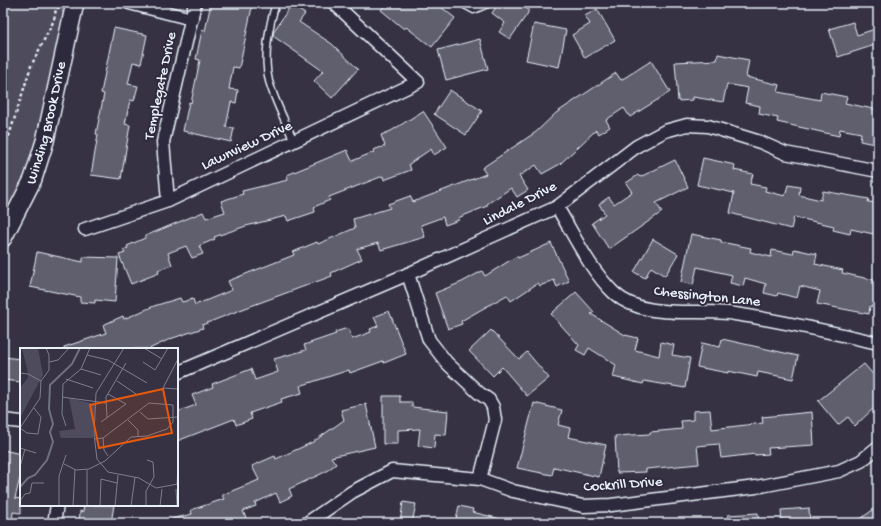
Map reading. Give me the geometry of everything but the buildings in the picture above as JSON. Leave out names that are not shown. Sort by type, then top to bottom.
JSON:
[{"type":"street","points":[[129,3],[192,19]]},
{"type":"street","name":"Templegate Drive","points":[[168,201],[163,142],[195,3]]},
{"type":"street","name":"Lawnview Drive","points":[[85,229],[168,201],[418,82],[334,3]]},
{"type":"street","name":"Winding Brook Drive","points":[[3,238],[33,179],[45,141],[74,5]]},
{"type":"street","name":"Lindale Drive","points":[[178,373],[408,274],[557,207],[638,146],[665,132],[687,125],[708,126],[760,142],[785,153],[878,172]]},
{"type":"street","name":"Chessington Lane","points":[[557,207],[595,269],[615,293],[634,305],[672,313],[697,312],[734,314],[878,343]]},
{"type":"street","points":[[408,274],[429,340],[447,363],[479,393],[489,400],[492,407],[495,420],[480,479]]},
{"type":"street","points":[[3,420],[20,422]]},
{"type":"street","name":"Cockrill Drive","points":[[307,523],[352,492],[392,471],[480,479],[513,491],[582,506],[611,505],[756,488],[839,471],[862,461],[878,446]]},
{"type":"street","points":[[54,523],[57,506]]},
{"type":"lane","points":[[276,3],[269,24],[269,80],[278,106],[294,141]]},
{"type":"lane","points":[[461,3],[474,10],[490,3]]},
{"type":"path","points":[[3,147],[8,139],[31,66],[54,20],[56,9],[61,6],[74,5]]},
{"type":"shaded area","points":[[3,3],[60,3],[65,20],[33,160],[21,191],[3,220]]}]
